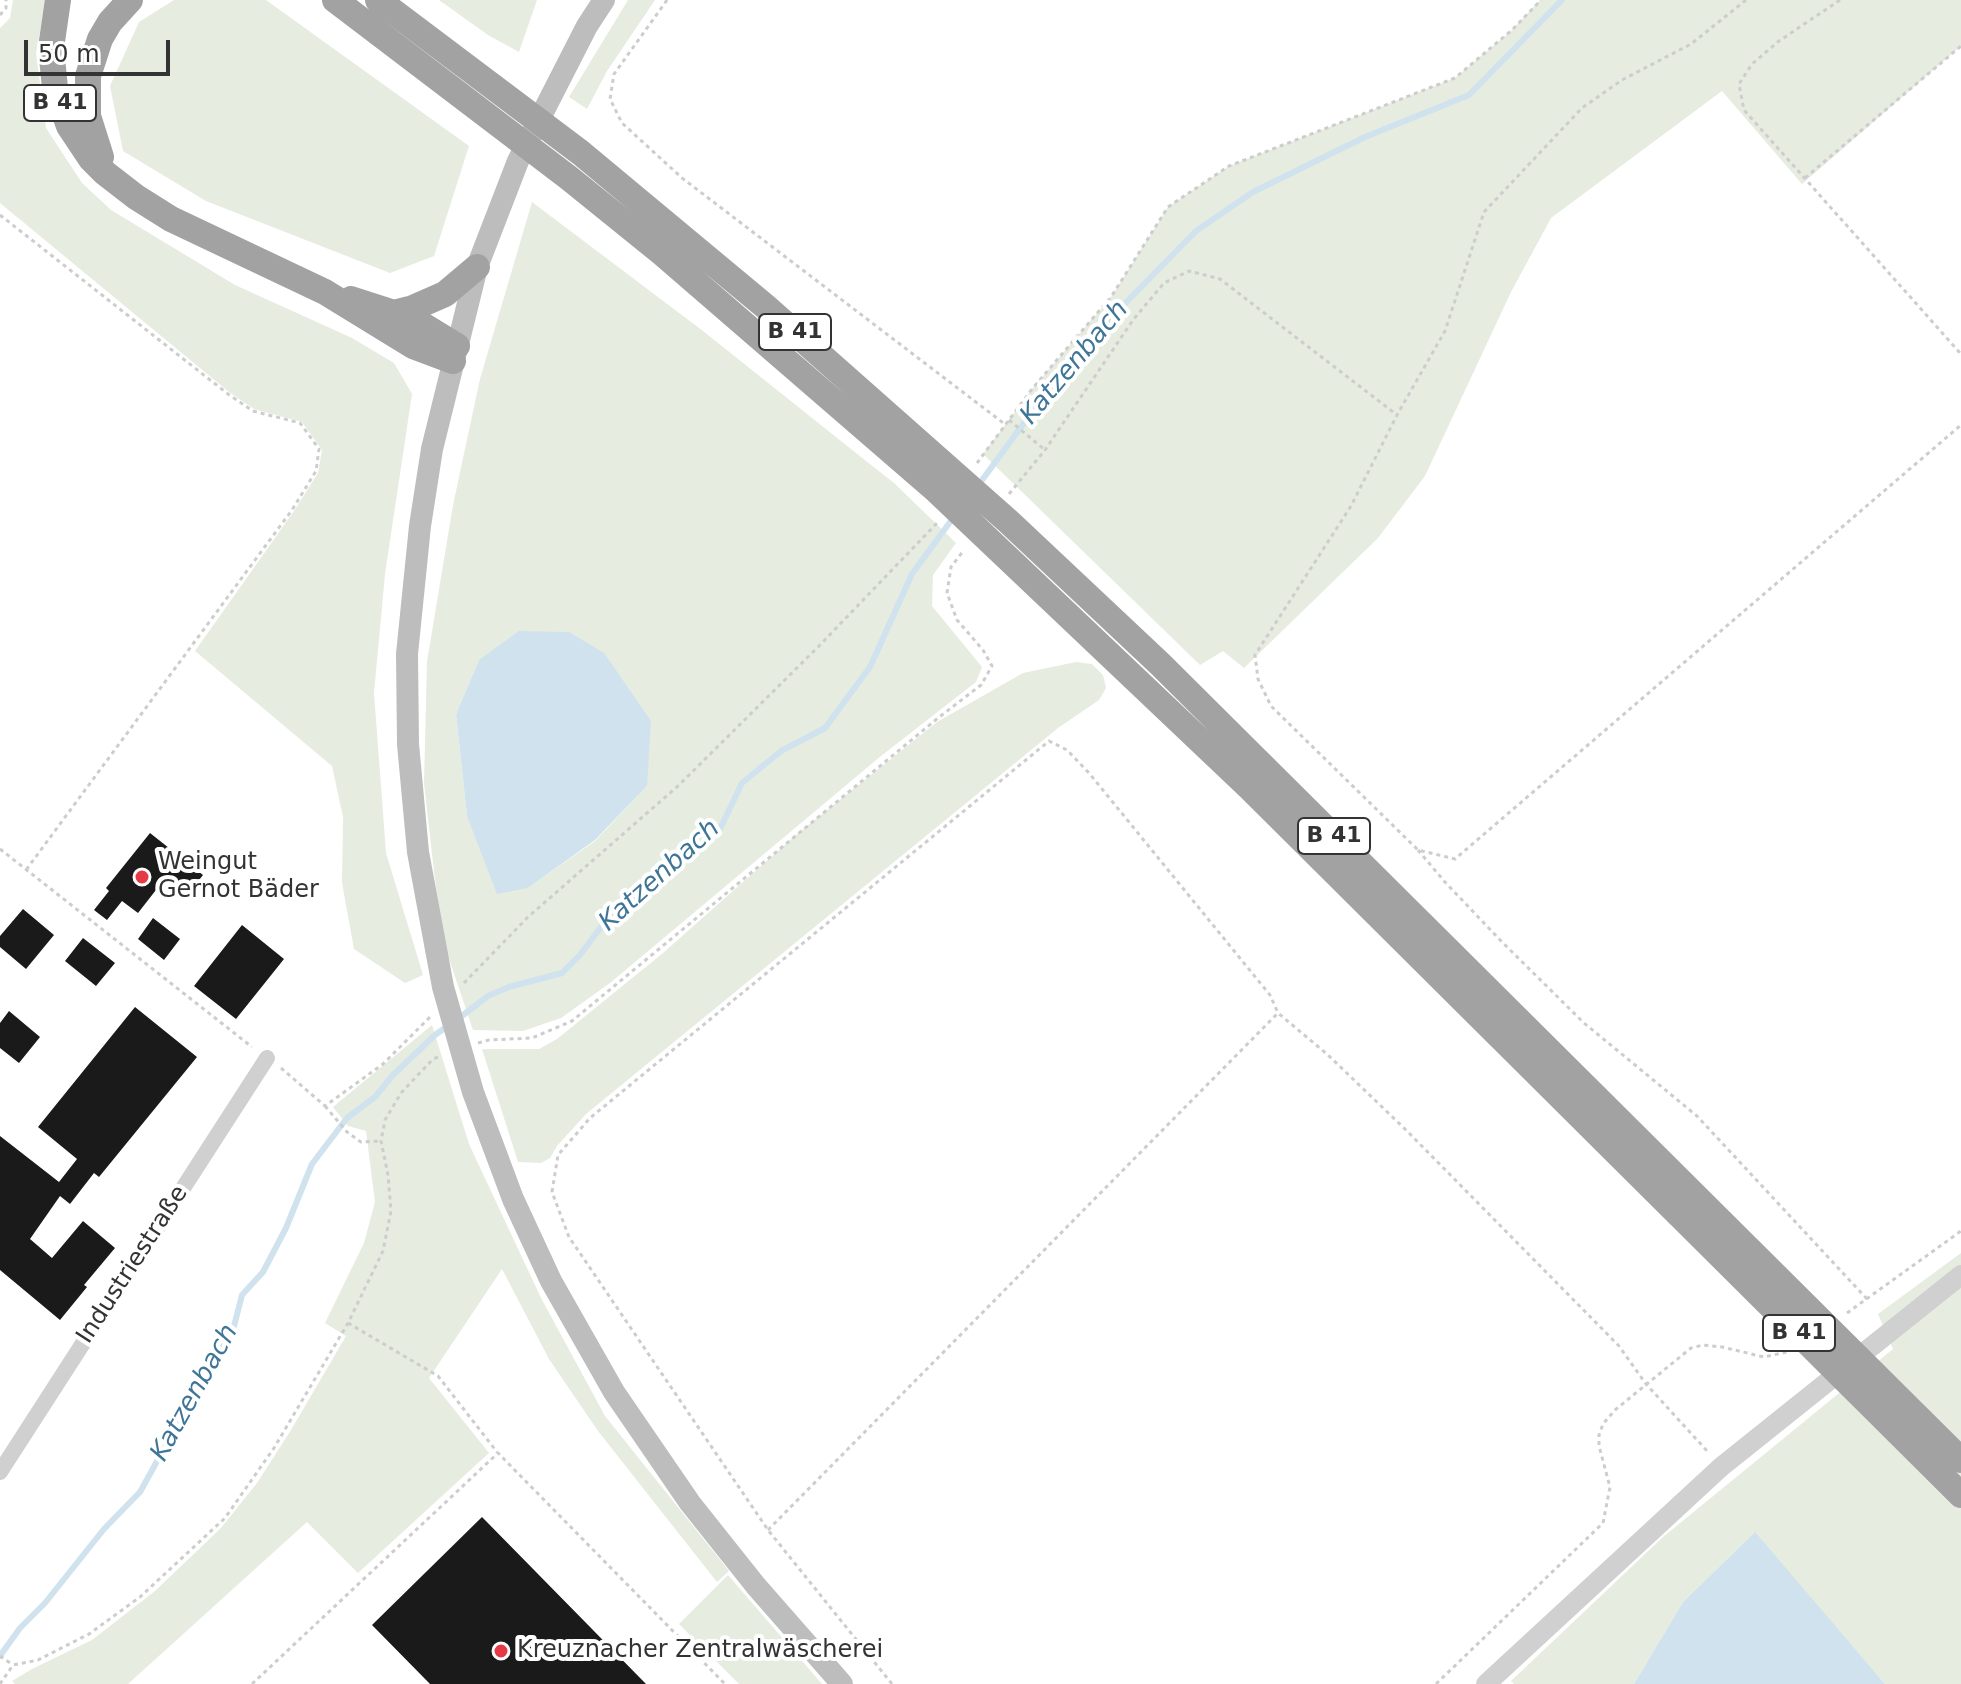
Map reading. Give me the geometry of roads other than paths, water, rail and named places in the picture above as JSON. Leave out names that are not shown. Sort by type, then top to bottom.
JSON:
[{"type":"highway","name":"B 41","points":[[58,0],[51,48],[61,107],[69,126],[91,159],[121,186]]},
{"type":"highway","name":"B 41","points":[[121,186],[108,171],[95,144],[87,96],[91,67],[100,39],[110,22],[130,0]]},
{"type":"highway","name":"B 41","points":[[335,0],[569,178],[752,328],[954,476],[1008,509],[1646,1162],[1961,1495]]},
{"type":"highway","name":"B 41","points":[[378,0],[581,153],[766,307],[954,476],[982,544],[1217,756],[1961,1460]]},
{"type":"highway","points":[[121,186],[181,224],[325,292],[413,346],[455,354]]},
{"type":"highway","points":[[397,312],[445,294],[477,267]]},
{"type":"highway","points":[[325,292],[397,312],[429,327],[455,354]]},
{"type":"main road","points":[[604,0],[587,26],[518,161],[477,267],[432,449],[420,526],[407,654],[408,744],[418,852],[455,1035],[513,1199],[551,1281],[614,1392],[690,1503],[756,1586],[842,1684]]},
{"type":"street","name":"Industriestraße","points":[[0,1472],[267,1058]]},
{"type":"street","points":[[1486,1684],[1721,1467],[1961,1275]]},
{"type":"water","points":[[519,631],[569,632],[604,653],[651,721],[647,786],[595,840],[528,888],[497,894],[467,816],[456,714],[479,660]]},
{"type":"water","points":[[1755,1532],[1885,1684],[1634,1684],[1683,1602]]},
{"type":"waterway","name":"Katzenbach","points":[[977,487],[1032,412],[1104,325],[1196,231],[1253,192],[1365,137],[1469,95],[1562,0]]},
{"type":"waterway","name":"Katzenbach","points":[[458,1019],[488,996],[562,973],[607,919],[688,859],[720,829],[742,783],[781,751],[825,728],[870,667],[912,574],[953,518]]},
{"type":"waterway","name":"Katzenbach","points":[[0,1656],[104,1529],[140,1492],[181,1418],[184,1401],[232,1334],[242,1295],[263,1272],[286,1228],[312,1164],[347,1118],[375,1097],[393,1075],[449,1025]]},
{"type":"place","name":"Weingut Gernot Bäder","points":[[142,877]]},
{"type":"place","name":"Kreuznacher Zentralwäscherei","points":[[501,1651]]}]
